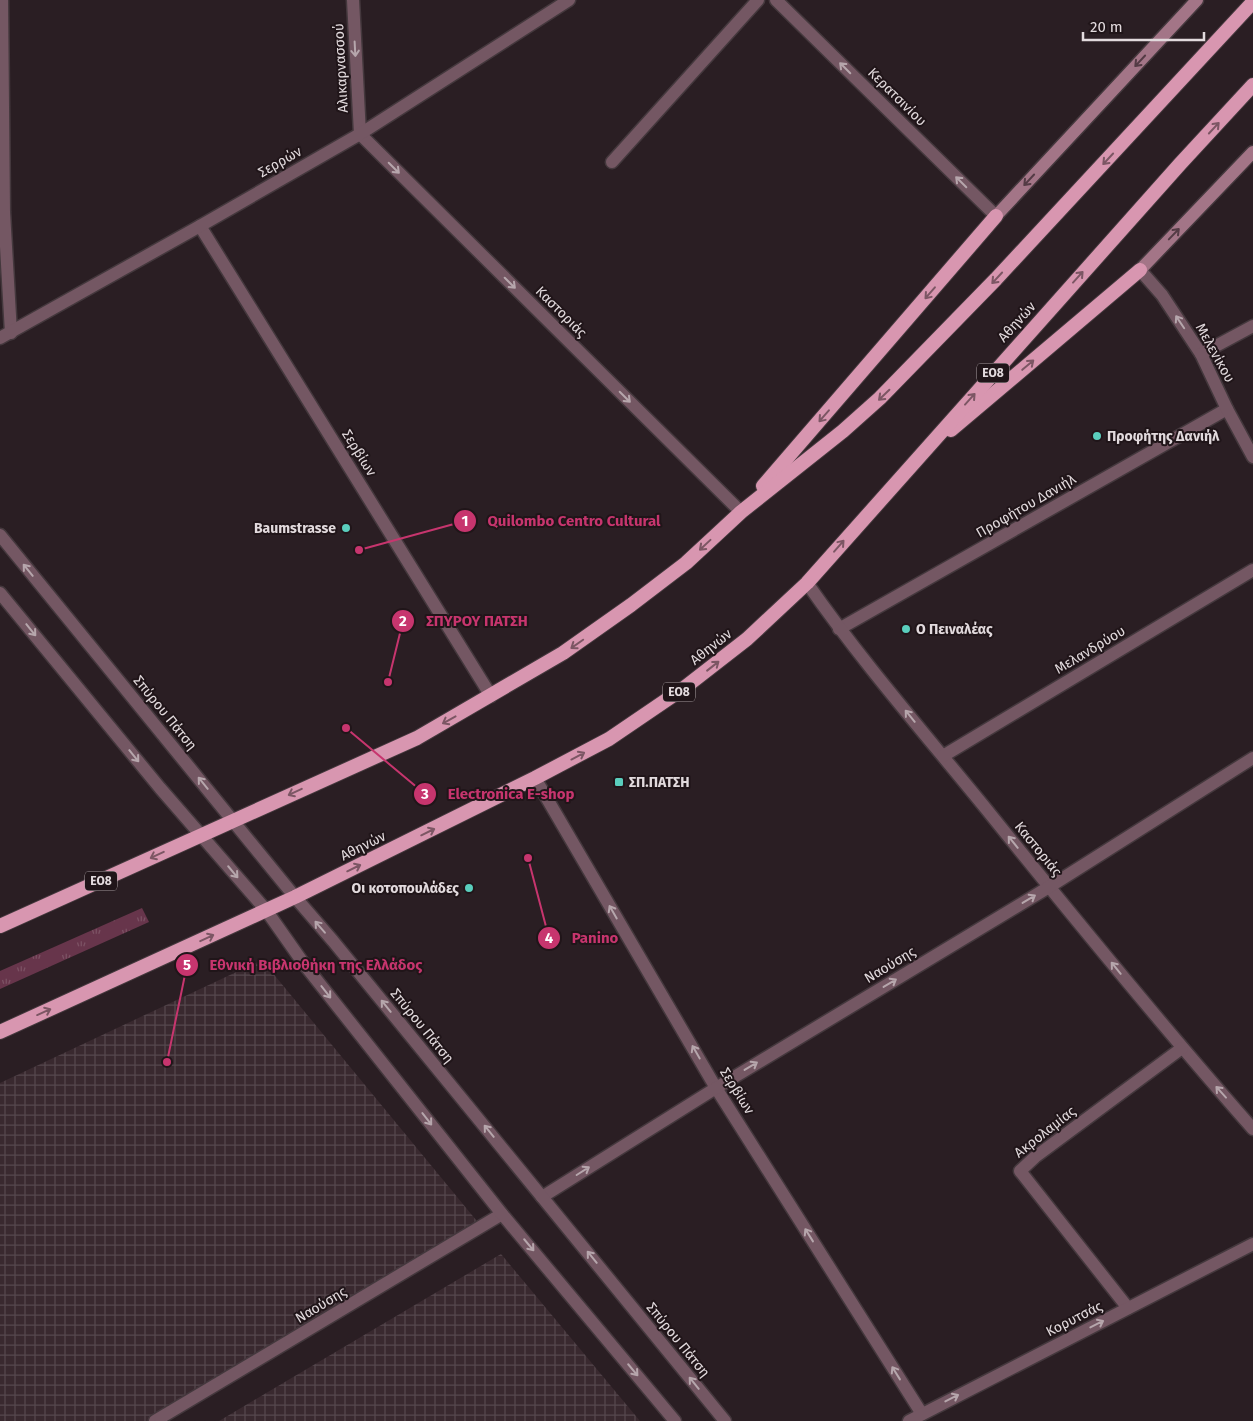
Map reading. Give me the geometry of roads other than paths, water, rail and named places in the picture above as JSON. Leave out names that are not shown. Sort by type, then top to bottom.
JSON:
[{"type":"highway","name":"ΕΟ8","points":[[0,926],[417,738],[563,653],[631,605],[686,563],[741,512],[880,398],[996,279],[1253,2]]},
{"type":"highway","name":"Αθηνών","points":[[0,1032],[294,897],[535,778],[609,740],[684,688],[747,639],[807,583],[1180,164],[1253,85]]},
{"type":"highway","points":[[741,512],[996,216]]},
{"type":"highway","points":[[911,465],[1140,270]]},
{"type":"main road","points":[[996,216],[1197,0]]},
{"type":"main road","points":[[1140,270],[1253,152]]},
{"type":"street","points":[[2,0],[6,336]]},
{"type":"street","name":"Αλικαρνασσού","points":[[353,0],[360,134]]},
{"type":"street","name":"Σερρών","points":[[6,336],[360,134],[569,0]]},
{"type":"street","points":[[612,162],[758,0]]},
{"type":"street","name":"Κερατσινίου","points":[[776,0],[996,216]]},
{"type":"street","name":"Καστοριάς","points":[[360,134],[741,512]]},
{"type":"street","name":"Σερβίων","points":[[200,226],[491,696]]},
{"type":"street","name":"Μελενίκου","points":[[1140,270],[1162,295],[1201,354],[1227,409],[1253,457]]},
{"type":"street","points":[[1201,354],[1253,326]]},
{"type":"street","name":"Προφήτου Δανιήλ","points":[[839,629],[1227,409]]},
{"type":"street","name":"Σπύρου Πάτση","points":[[0,535],[234,820],[294,897],[339,948],[725,1421]]},
{"type":"street","name":"Μελανδρύου","points":[[943,756],[1253,570]]},
{"type":"street","name":"Καστοριάς","points":[[807,583],[839,629],[1049,887],[1182,1048],[1253,1129]]},
{"type":"street","points":[[0,593],[160,788],[266,910],[304,964],[502,1214],[675,1421]]},
{"type":"street","name":"Ναούσης","points":[[542,1197],[716,1088],[1049,887],[1253,758]]},
{"type":"street","name":"Σερβίων","points":[[535,778],[716,1088],[922,1414]]},
{"type":"street","name":"Ακρολαμίας","points":[[1128,1308],[1020,1171],[1035,1157],[1182,1048]]},
{"type":"street","name":"Ναούσης","points":[[155,1421],[502,1214]]},
{"type":"street","name":"Κορυτσάς","points":[[909,1421],[1253,1244]]},
{"type":"place","name":"Προφήτης Δανιήλ","points":[[1097,436]]},
{"type":"place","name":"Baumstrasse","points":[[346,528]]},
{"type":"place","name":"Quilombo Centro Cultural","points":[[359,550]]},
{"type":"place","name":"Ο Πειναλέας","points":[[906,629]]},
{"type":"place","name":"ΣΠΥΡΟΥ ΠΑΤΣΗ","points":[[388,682]]},
{"type":"place","name":"Electronica E-shop","points":[[346,728]]},
{"type":"place","name":"ΣΠ.ΠΑΤΣΗ","points":[[619,782]]},
{"type":"place","name":"Panino","points":[[528,858]]},
{"type":"place","name":"Οι κοτοπουλάδες","points":[[469,888]]},
{"type":"place","name":"Εθνική Βιβλιοθήκη της Ελλάδος","points":[[167,1062]]}]
